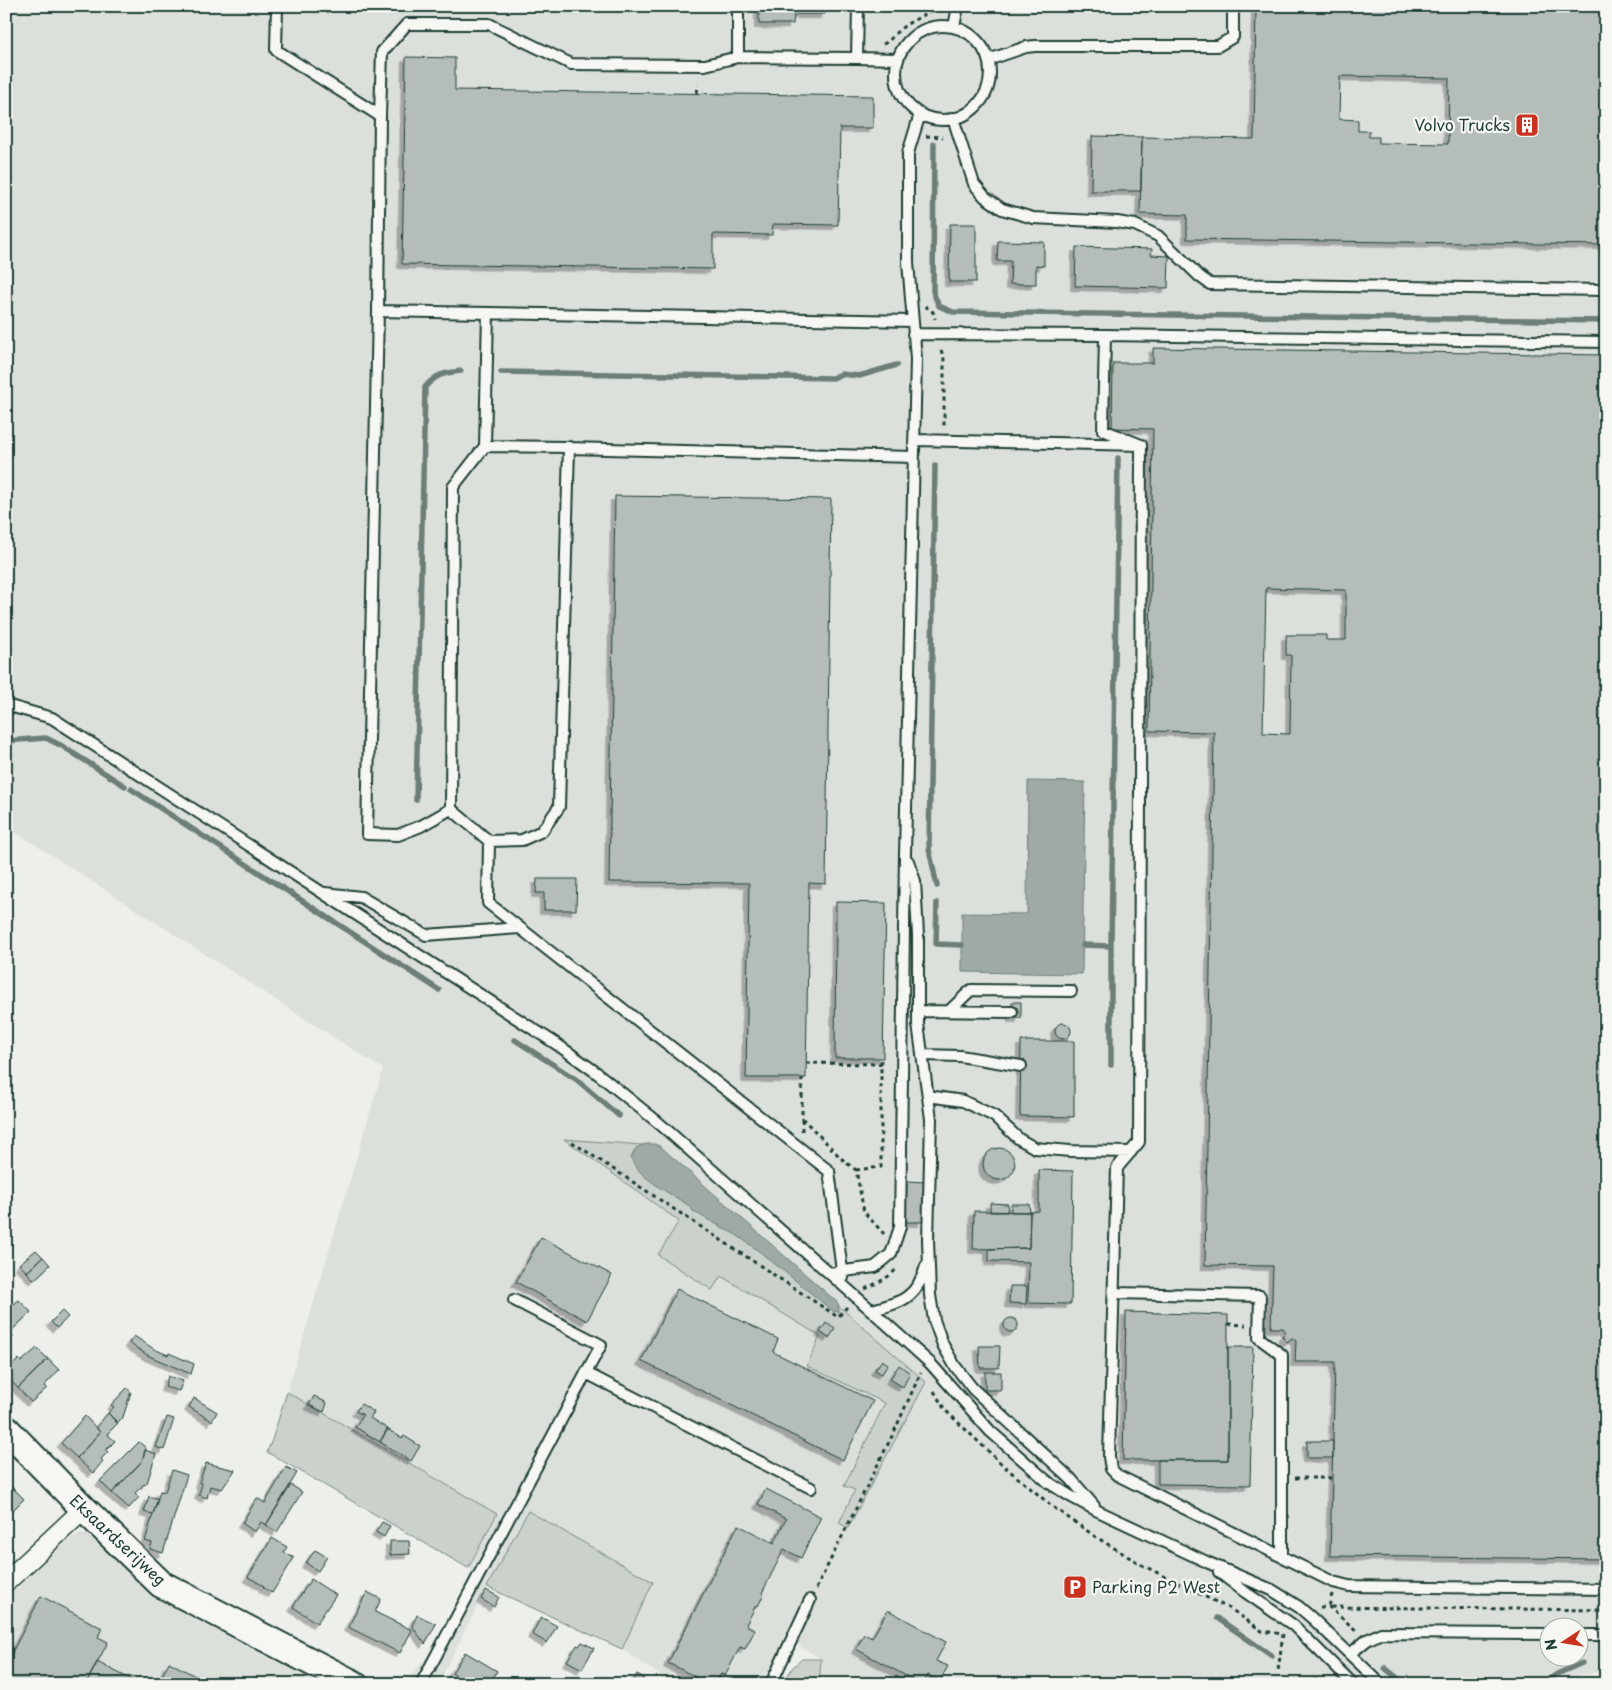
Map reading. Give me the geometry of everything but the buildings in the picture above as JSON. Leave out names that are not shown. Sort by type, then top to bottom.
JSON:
[{"type":"street","name":"Eksaardserijweg","points":[[6,1429],[161,1584],[354,1684]]},
{"type":"street","points":[[6,1582],[84,1509]]},
{"type":"lane","points":[[277,6],[276,50],[380,116]]},
{"type":"lane","points":[[738,6],[738,57]]},
{"type":"lane","points":[[857,58],[858,6]]},
{"type":"lane","points":[[954,27],[958,6]]},
{"type":"lane","points":[[988,60],[1026,47],[1036,46],[1218,46],[1233,37],[1234,6]]},
{"type":"lane","points":[[451,809],[421,826],[398,835],[366,834],[382,52],[407,24],[489,24],[572,64],[705,65],[738,57],[898,59]]},
{"type":"lane","points":[[940,26],[954,27],[975,39],[983,48],[988,60],[989,75],[986,90],[979,103],[967,112],[942,120],[930,118],[920,114],[907,104],[899,90],[896,75],[898,59],[904,46],[914,36],[926,29],[940,26]]},
{"type":"lane","points":[[829,1273],[875,1267],[891,1254],[900,1227],[905,854],[916,358],[908,262],[908,153],[920,114]]},
{"type":"lane","points":[[953,118],[974,184],[985,197],[1002,209],[1033,218],[1117,222],[1135,225],[1158,236],[1199,276],[1210,284],[1606,290]]},
{"type":"lane","points":[[378,311],[912,321]]},
{"type":"lane","points":[[451,809],[453,487],[485,446],[488,313]]},
{"type":"lane","points":[[913,334],[1606,342]]},
{"type":"lane","points":[[1105,335],[1103,430],[1141,445]]},
{"type":"lane","points":[[915,440],[1141,445]]},
{"type":"lane","points":[[1141,445],[1139,1142],[1117,1168],[1109,1457],[1111,1469],[1117,1475],[1282,1557],[1334,1582],[1349,1586],[1606,1589]]},
{"type":"lane","points":[[485,446],[914,457]]},
{"type":"lane","points":[[451,809],[489,841],[522,840],[542,831],[559,807],[569,448]]},
{"type":"lane","points":[[6,705],[52,718],[558,1045],[597,1073],[716,1173],[844,1286],[930,1363],[990,1431],[1048,1482],[1098,1511],[1272,1590],[1299,1607],[1381,1684]]},
{"type":"lane","points":[[489,841],[488,903],[829,1171],[844,1286]]},
{"type":"lane","points":[[905,854],[915,881],[918,936],[918,1011],[931,1119],[929,1256],[930,1295],[934,1320],[943,1345],[955,1366],[973,1389],[1071,1479],[1098,1511]]},
{"type":"lane","points":[[322,893],[361,897],[426,935],[520,928]]},
{"type":"lane","points":[[949,1011],[971,990],[1071,991]]},
{"type":"lane","points":[[918,1011],[1012,1012]]},
{"type":"lane","points":[[922,1055],[960,1056],[1020,1066]]},
{"type":"lane","points":[[928,1096],[963,1101],[994,1116],[1019,1139],[1035,1148],[1070,1151],[1130,1152]]},
{"type":"lane","points":[[870,1310],[902,1301],[917,1288],[929,1256]]},
{"type":"lane","points":[[1114,1294],[1260,1296],[1259,1338],[1282,1355],[1282,1557]]},
{"type":"lane","points":[[421,1684],[601,1345],[514,1300]]},
{"type":"lane","points":[[586,1373],[811,1488]]},
{"type":"lane","points":[[1209,1563],[1245,1592],[1293,1625],[1353,1684]]},
{"type":"lane","points":[[771,1684],[810,1600]]},
{"type":"lane","points":[[1350,1654],[1367,1640],[1381,1633],[1540,1634]]},
{"type":"lane","points":[[1316,1647],[1329,1634]]},
{"type":"lane","points":[[1590,1635],[1606,1635]]},
{"type":"path","points":[[877,46],[888,42],[911,20],[939,6]]},
{"type":"path","points":[[697,93],[698,86]]},
{"type":"path","points":[[923,136],[943,137]]},
{"type":"path","points":[[942,350],[944,359],[944,427]]},
{"type":"path","points":[[856,1170],[881,1167],[881,1058]]},
{"type":"path","points":[[806,1063],[881,1064]]},
{"type":"path","points":[[572,1142],[838,1317],[856,1297]]},
{"type":"path","points":[[1228,1324],[1254,1325]]},
{"type":"path","points":[[810,1600],[890,1441],[922,1372]]},
{"type":"path","points":[[1290,1478],[1332,1478]]},
{"type":"path","points":[[1329,1607],[1332,1593]]},
{"type":"path","points":[[1320,1607],[1606,1610]]},
{"type":"path","points":[[1329,1607],[1361,1635]]},
{"type":"path","points":[[1278,1671],[1284,1634]]},
{"type":"shaded area","name":"Volvo Trucks","points":[[6,6],[1606,6],[1606,1672],[1578,1675],[1564,1684],[819,1684],[821,1659],[788,1639],[766,1684],[663,1684],[662,1677],[622,1649],[653,1582],[528,1512],[487,1587],[438,1684],[403,1684],[434,1649],[475,1573],[468,1568],[497,1514],[287,1392],[383,1069],[6,826]],"holes":[[[565,1139],[655,1146],[926,1382],[839,1523],[855,1490],[845,1485],[885,1403],[807,1366],[821,1336],[721,1276],[712,1290],[658,1254],[679,1221]]]},
{"type":"shaded area","points":[[1028,781],[1085,782],[1082,974],[962,972],[962,913],[1027,914]]},
{"type":"shaded area","points":[[564,1139],[655,1146],[926,1382],[848,1528],[839,1523],[855,1490],[844,1486],[885,1403],[807,1366],[820,1336],[721,1276],[712,1290],[658,1255],[679,1221]]},
{"type":"shaded area","points":[[646,1144],[655,1144],[661,1147],[838,1303],[839,1312],[833,1311],[738,1236],[694,1212],[688,1205],[640,1172],[631,1158],[636,1148]]},
{"type":"shaded area","points":[[287,1392],[497,1514],[468,1568],[267,1452]]},
{"type":"shaded area","points":[[528,1511],[653,1582],[622,1649],[487,1587]]},
{"type":"shaded area","points":[[80,1533],[94,1535],[150,1592],[174,1608],[322,1684],[6,1684],[6,1599],[61,1545]]},
{"type":"shaded area","points":[[802,1659],[821,1659],[819,1684],[783,1684],[792,1668]]},
{"type":"waterway","points":[[934,144],[933,292],[939,306],[953,312],[1606,321]]},
{"type":"waterway","points":[[501,372],[833,378],[841,374],[859,376],[897,365]]},
{"type":"waterway","points":[[416,800],[425,387],[433,379],[441,375],[461,371]]},
{"type":"waterway","points":[[1083,945],[1111,946],[1118,458]]},
{"type":"waterway","points":[[935,465],[929,849],[937,886]]},
{"type":"waterway","points":[[6,741],[46,738],[125,786]]},
{"type":"waterway","points":[[131,789],[439,990]]},
{"type":"waterway","points":[[937,903],[936,944],[962,945]]},
{"type":"waterway","points":[[1111,946],[1111,1065]]},
{"type":"waterway","points":[[515,1040],[577,1080],[619,1116]]},
{"type":"waterway","points":[[1217,1618],[1272,1656]]},
{"type":"waterway","points":[[1385,1668],[1405,1684]]},
{"type":"waterway","points":[[1542,1684],[1571,1668]]},
{"type":"waterway","points":[[1315,1681],[1318,1684]]},
{"type":"place","name":"Volvo Trucks","points":[[1527,125]]},
{"type":"place","name":"Parking P2 West","points":[[1075,1587]]}]
